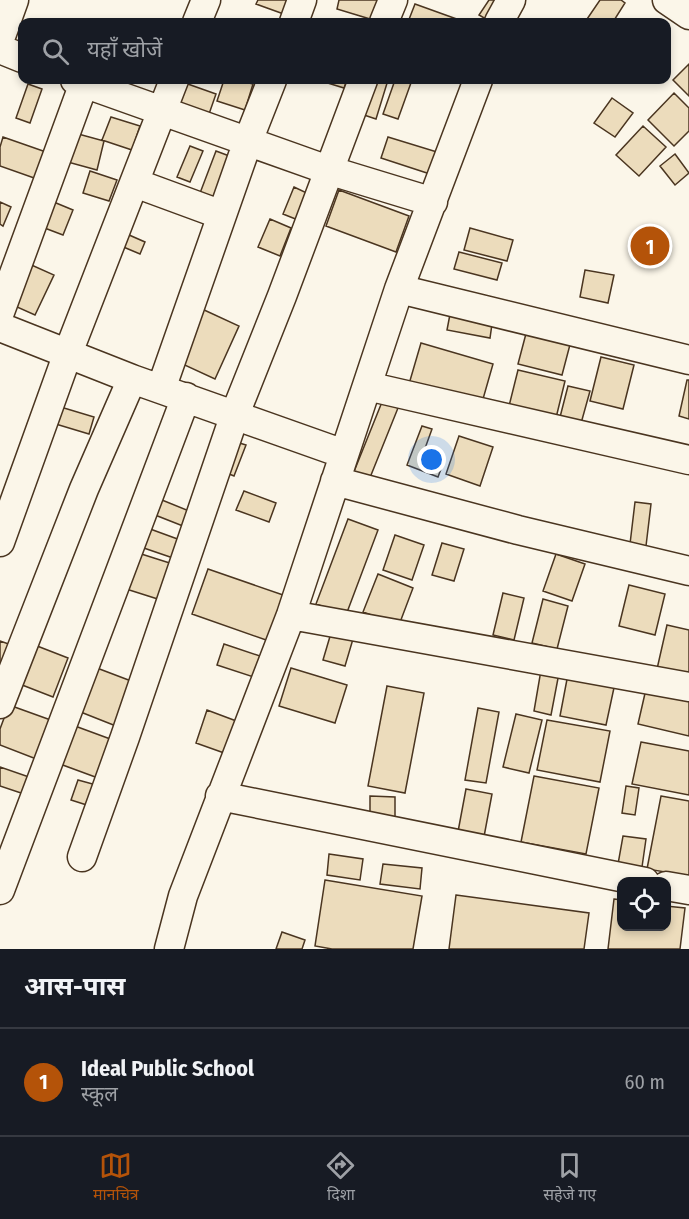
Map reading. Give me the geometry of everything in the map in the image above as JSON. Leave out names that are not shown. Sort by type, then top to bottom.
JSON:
[{"type":"street","points":[[0,39],[14,0]]},
{"type":"street","points":[[199,18],[206,0]]},
{"type":"street","points":[[295,18],[302,0]]},
{"type":"street","points":[[386,18],[393,0]]},
{"type":"street","points":[[501,18],[511,0]]},
{"type":"street","points":[[667,0],[689,15]]},
{"type":"street","points":[[0,49],[18,56]]},
{"type":"street","points":[[0,312],[78,84]]},
{"type":"street","points":[[85,84],[328,171],[433,202]]},
{"type":"street","points":[[0,542],[68,353],[172,84]]},
{"type":"street","points":[[0,890],[174,393],[222,215],[270,84]]},
{"type":"street","points":[[82,857],[235,414],[361,84]]},
{"type":"street","points":[[169,949],[183,896],[291,615],[399,289],[477,84]]},
{"type":"street","points":[[135,183],[222,215]]},
{"type":"street","points":[[399,289],[689,360]]},
{"type":"street","points":[[0,327],[132,379],[344,453]]},
{"type":"street","points":[[0,704],[84,489],[132,379]]},
{"type":"street","points":[[367,386],[689,459]]},
{"type":"street","points":[[335,481],[518,530],[689,571]]},
{"type":"street","points":[[291,615],[689,687]]},
{"type":"street","points":[[220,796],[620,877]]},
{"type":"street","points":[[671,887],[689,890]]},
{"type":"building","points":[[258,0],[298,0],[292,17],[256,4]]},
{"type":"building","points":[[339,0],[387,0],[381,18],[367,18],[337,9]]},
{"type":"building","points":[[489,0],[504,0],[493,18],[484,18],[479,15]]},
{"type":"building","points":[[600,0],[621,0],[625,3],[616,18],[588,18]]},
{"type":"building","points":[[415,4],[454,18],[410,18]]},
{"type":"building","points":[[689,64],[689,96],[673,80]]},
{"type":"building","points":[[28,84],[42,89],[30,123],[16,118]]},
{"type":"building","points":[[185,84],[216,94],[209,114],[177,103]]},
{"type":"building","points":[[223,84],[253,84],[245,110],[217,101]]},
{"type":"building","points":[[331,84],[346,84],[344,88]]},
{"type":"building","points":[[372,84],[387,84],[376,119],[361,114]]},
{"type":"building","points":[[394,84],[411,84],[398,119],[383,114]]},
{"type":"building","points":[[674,93],[689,108],[689,131],[674,146],[648,120]]},
{"type":"building","points":[[612,98],[633,113],[615,137],[594,123]]},
{"type":"building","points":[[111,117],[140,126],[132,150],[102,140]]},
{"type":"building","points":[[643,126],[666,147],[639,176],[616,155]]},
{"type":"building","points":[[71,132],[104,141],[97,170],[64,161]]},
{"type":"building","points":[[3,137],[46,152],[37,179],[0,166],[0,147]]},
{"type":"building","points":[[388,137],[437,152],[430,174],[381,158]]},
{"type":"building","points":[[190,146],[203,151],[190,182],[177,177]]},
{"type":"building","points":[[216,151],[232,157],[213,207],[197,201]]},
{"type":"building","points":[[675,154],[689,173],[675,185],[660,166]]},
{"type":"building","points":[[90,171],[117,180],[109,201],[83,193]]},
{"type":"building","points":[[294,187],[309,194],[298,220],[283,214]]},
{"type":"building","points":[[339,190],[409,216],[396,252],[326,226]]},
{"type":"building","points":[[44,198],[73,210],[63,235],[34,224]]},
{"type":"building","points":[[0,202],[11,207],[3,226],[0,224]]},
{"type":"building","points":[[270,219],[291,228],[280,256],[258,247]]},
{"type":"building","points":[[470,228],[513,240],[507,261],[464,250]]},
{"type":"building","points":[[120,231],[145,242],[140,254],[114,243]]},
{"type":"building","points":[[459,252],[502,263],[497,280],[454,269]]},
{"type":"building","points":[[27,263],[54,275],[35,315],[8,303]]},
{"type":"building","points":[[585,270],[614,275],[608,303],[580,297]]},
{"type":"building","points":[[202,309],[239,326],[215,379],[178,362]]},
{"type":"building","points":[[451,309],[493,317],[490,338],[447,330]]},
{"type":"building","points":[[528,326],[572,337],[562,375],[518,364]]},
{"type":"building","points":[[421,343],[493,364],[481,406],[409,384]]},
{"type":"building","points":[[601,357],[634,365],[623,409],[590,401]]},
{"type":"building","points":[[518,370],[565,381],[555,422],[508,410]]},
{"type":"building","points":[[687,380],[689,380],[689,419],[679,416]]},
{"type":"building","points":[[568,386],[590,391],[580,427],[559,421]]},
{"type":"building","points":[[382,402],[398,408],[367,485],[351,479]]},
{"type":"building","points":[[54,405],[94,417],[89,434],[49,422]]},
{"type":"building","points":[[422,426],[432,429],[423,454],[444,461],[438,477],[407,465]]},
{"type":"building","points":[[459,436],[493,447],[480,486],[446,474]]},
{"type":"building","points":[[233,441],[246,445],[234,476],[222,471]]},
{"type":"building","points":[[244,491],[276,503],[269,522],[236,510]]},
{"type":"building","points":[[157,498],[194,513],[188,528],[150,513]]},
{"type":"building","points":[[635,502],[651,504],[646,546],[630,544]]},
{"type":"building","points":[[348,519],[378,530],[346,615],[316,604]]},
{"type":"building","points":[[142,526],[183,541],[176,559],[135,545]]},
{"type":"building","points":[[395,535],[424,545],[412,580],[383,570]]},
{"type":"building","points":[[442,543],[464,549],[454,581],[432,575]]},
{"type":"building","points":[[135,552],[176,565],[164,601],[123,588]]},
{"type":"building","points":[[556,554],[585,564],[572,601],[543,591]]},
{"type":"building","points":[[208,569],[286,596],[269,641],[192,614]]},
{"type":"building","points":[[378,574],[413,588],[399,625],[363,612]]},
{"type":"building","points":[[629,585],[665,594],[655,635],[619,626]]},
{"type":"building","points":[[503,593],[524,598],[514,640],[493,635]]},
{"type":"building","points":[[543,599],[568,606],[557,649],[532,643]]},
{"type":"building","points":[[667,625],[689,630],[689,677],[657,669]]},
{"type":"building","points":[[331,633],[353,639],[345,666],[323,660]]},
{"type":"building","points":[[0,641],[17,647],[0,687]]},
{"type":"building","points":[[32,644],[68,658],[53,697],[17,683]]},
{"type":"building","points":[[224,644],[266,658],[260,679],[217,665]]},
{"type":"building","points":[[89,665],[139,684],[121,728],[73,709]]},
{"type":"building","points":[[291,668],[347,685],[335,723],[279,706]]},
{"type":"building","points":[[541,670],[559,673],[551,715],[534,711]]},
{"type":"building","points":[[568,674],[615,683],[606,725],[560,716]]},
{"type":"building","points":[[387,686],[424,693],[405,793],[368,786]]},
{"type":"building","points":[[646,689],[689,699],[689,736],[638,724]]},
{"type":"building","points":[[9,705],[59,723],[44,762],[0,745],[0,729]]},
{"type":"building","points":[[478,708],[499,712],[486,783],[465,780]]},
{"type":"building","points":[[207,710],[239,722],[227,754],[196,743]]},
{"type":"building","points":[[516,714],[542,720],[529,773],[503,767]]},
{"type":"building","points":[[547,720],[610,731],[600,782],[537,770]]},
{"type":"building","points":[[75,726],[113,740],[98,778],[60,764]]},
{"type":"building","points":[[641,742],[689,751],[689,795],[632,784]]},
{"type":"building","points":[[0,767],[29,777],[24,794],[0,786]]},
{"type":"building","points":[[534,776],[599,788],[586,854],[521,842]]},
{"type":"building","points":[[78,780],[100,786],[93,807],[71,800]]},
{"type":"building","points":[[626,786],[639,788],[635,815],[622,813]]},
{"type":"building","points":[[466,789],[492,794],[483,842],[457,837]]},
{"type":"building","points":[[370,796],[395,797],[395,817],[370,817]]},
{"type":"building","points":[[661,796],[689,801],[689,876],[647,869]]},
{"type":"building","points":[[623,836],[646,839],[642,867],[618,864]]},
{"type":"building","points":[[329,854],[363,859],[360,880],[327,875]]},
{"type":"building","points":[[383,864],[422,868],[420,889],[380,884]]},
{"type":"building","points":[[325,880],[422,896],[413,949],[332,949],[315,946]]},
{"type":"building","points":[[456,895],[589,913],[584,949],[449,949]]},
{"type":"building","points":[[614,899],[617,899],[617,931],[671,931],[671,907],[685,908],[680,949],[608,949]]},
{"type":"building","points":[[282,932],[305,940],[302,949],[276,949]]},
{"type":"place","name":"Ideal Public School","points":[[650,246]]}]
